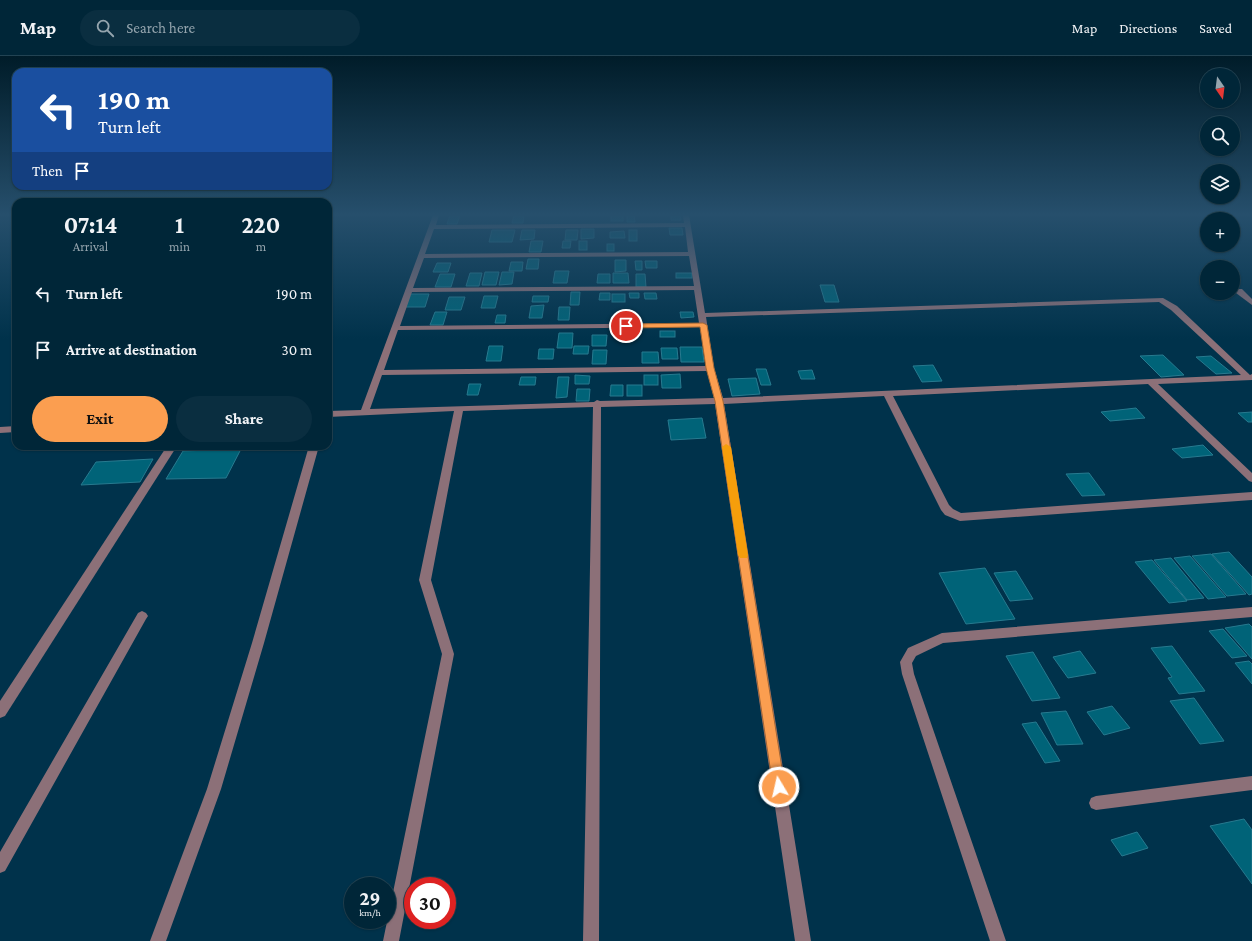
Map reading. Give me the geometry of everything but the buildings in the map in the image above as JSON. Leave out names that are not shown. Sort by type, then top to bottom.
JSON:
[{"type":"street","points":[[365,412],[421,256]]},
{"type":"street","points":[[692,256],[710,368],[719,401],[803,941]]},
{"type":"street","points":[[409,290],[698,288]]},
{"type":"street","points":[[1240,292],[1252,303]]},
{"type":"street","points":[[395,328],[703,320],[1160,300],[1174,308],[1250,377]]},
{"type":"street","points":[[379,373],[710,368]]},
{"type":"street","points":[[332,414],[598,403],[719,401],[1250,377]]},
{"type":"street","points":[[1151,382],[1252,479]]},
{"type":"street","points":[[887,393],[945,507],[950,512],[960,517],[1252,496]]},
{"type":"street","points":[[591,941],[598,403]]},
{"type":"street","points":[[391,941],[448,654],[425,580],[459,408]]},
{"type":"street","points":[[0,430],[12,429]]},
{"type":"street","points":[[0,712],[169,450]]},
{"type":"street","points":[[158,941],[214,789],[258,643],[313,450]]},
{"type":"street","points":[[998,941],[908,674],[906,662],[912,652],[942,638],[1252,612]]},
{"type":"street","points":[[0,866],[142,616]]},
{"type":"street","points":[[1096,803],[1252,783]]},
{"type":"slow traffic","points":[[726,447],[743,555]]},
{"type":"route","points":[[626,326],[703,325],[710,368],[719,401],[779,787]]}]
